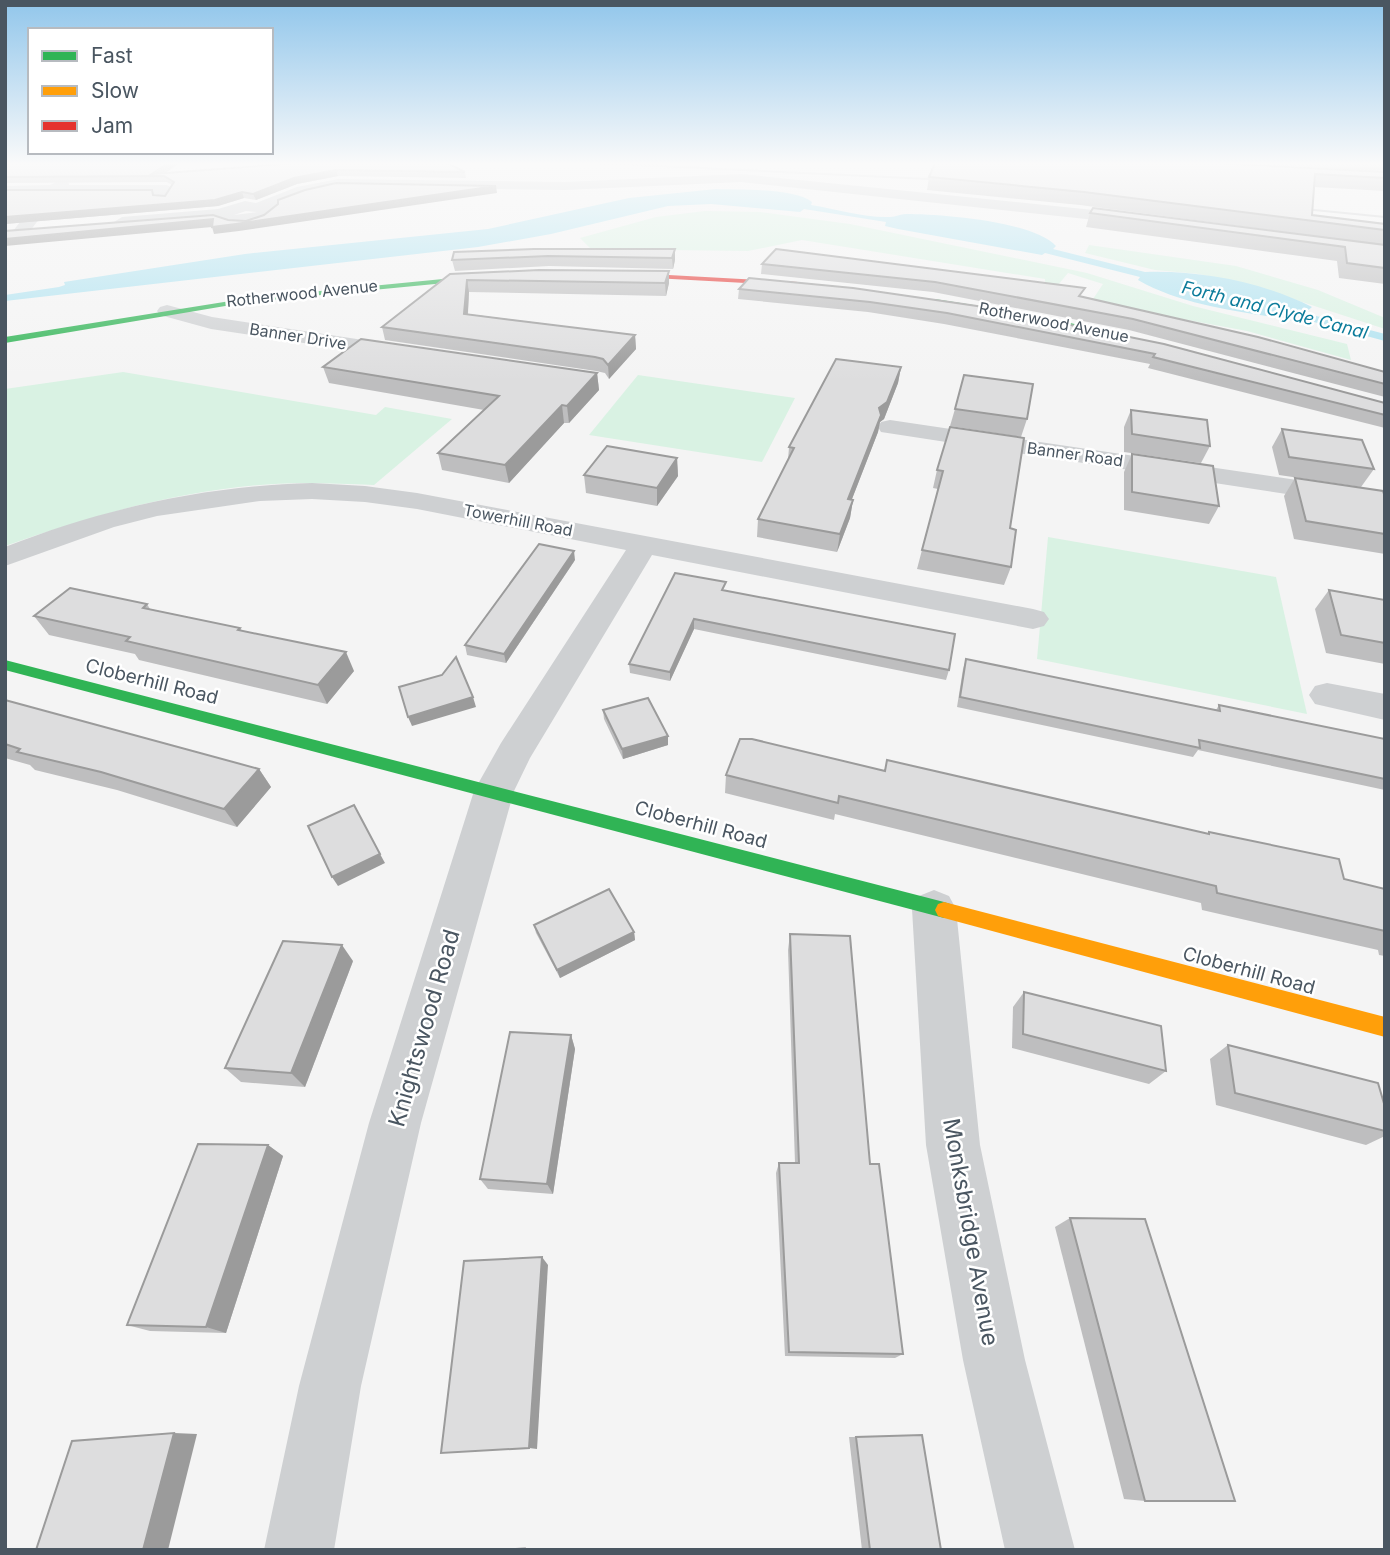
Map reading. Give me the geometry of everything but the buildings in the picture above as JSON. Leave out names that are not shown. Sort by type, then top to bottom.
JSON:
[{"type":"street","points":[[603,274],[736,279],[820,286]]},
{"type":"street","name":"Rotherwood Avenue","points":[[5,340],[167,311],[349,286],[515,275]]},
{"type":"street","name":"Rotherwood Avenue","points":[[926,299],[1031,316],[1204,356]]},
{"type":"street","name":"Banner Drive","points":[[167,311],[211,323],[417,354]]},
{"type":"street","name":"Banner Road","points":[[890,427],[1385,501]]},
{"type":"street","name":"Towerhill Road","points":[[5,557],[78,530],[158,508],[284,491],[382,495],[1033,619]]},
{"type":"street","name":"Knightswood Road","points":[[299,1550],[330,1386],[396,1123],[494,791],[514,752],[644,544]]},
{"type":"street","name":"Cloberhill Road","points":[[5,665],[494,791],[1385,1027]]},
{"type":"street","points":[[1326,695],[1385,707]]},
{"type":"street","name":"Monksbridge Avenue","points":[[934,909],[953,1145],[994,1360],[1040,1550]]},
{"type":"green space","points":[[589,236],[906,236],[1087,273],[1193,306],[1347,344],[1351,360],[1247,331],[1091,302],[1103,284],[1068,273],[1053,291],[1045,289],[1045,279],[802,240],[748,251],[591,249],[580,238]]},
{"type":"green space","points":[[1089,245],[1236,266],[1318,290],[1385,318],[1385,329],[1253,286],[1199,274],[1155,270],[1085,253]]},
{"type":"green space","points":[[123,372],[376,415],[385,407],[452,419],[374,485],[304,483],[227,488],[190,494],[115,511],[5,546],[5,389]]},
{"type":"green space","points":[[638,375],[795,398],[762,462],[589,435]]},
{"type":"green space","points":[[1048,537],[1276,577],[1307,714],[1037,659]]},
{"type":"water","points":[[424,236],[542,236],[478,247],[5,301],[5,295],[59,287],[65,285],[64,282],[245,254]]},
{"type":"water","name":"Forth and Clyde Canal","points":[[934,236],[1042,236],[1056,246],[1053,249],[1145,272],[1187,273],[1252,284],[1312,307],[1305,313],[1385,334],[1385,341],[1299,318],[1295,321],[1194,302],[1156,289],[1138,280],[1140,277],[1045,253],[1042,255]]},
{"type":"traffic: fast","points":[[5,340],[249,300],[494,276]]},
{"type":"traffic: fast","points":[[938,301],[1031,316],[1184,350]]},
{"type":"traffic: fast","points":[[5,665],[944,910]]},
{"type":"traffic: slow","points":[[944,910],[1385,1027]]},
{"type":"traffic: jam","points":[[617,274],[798,284]]}]
